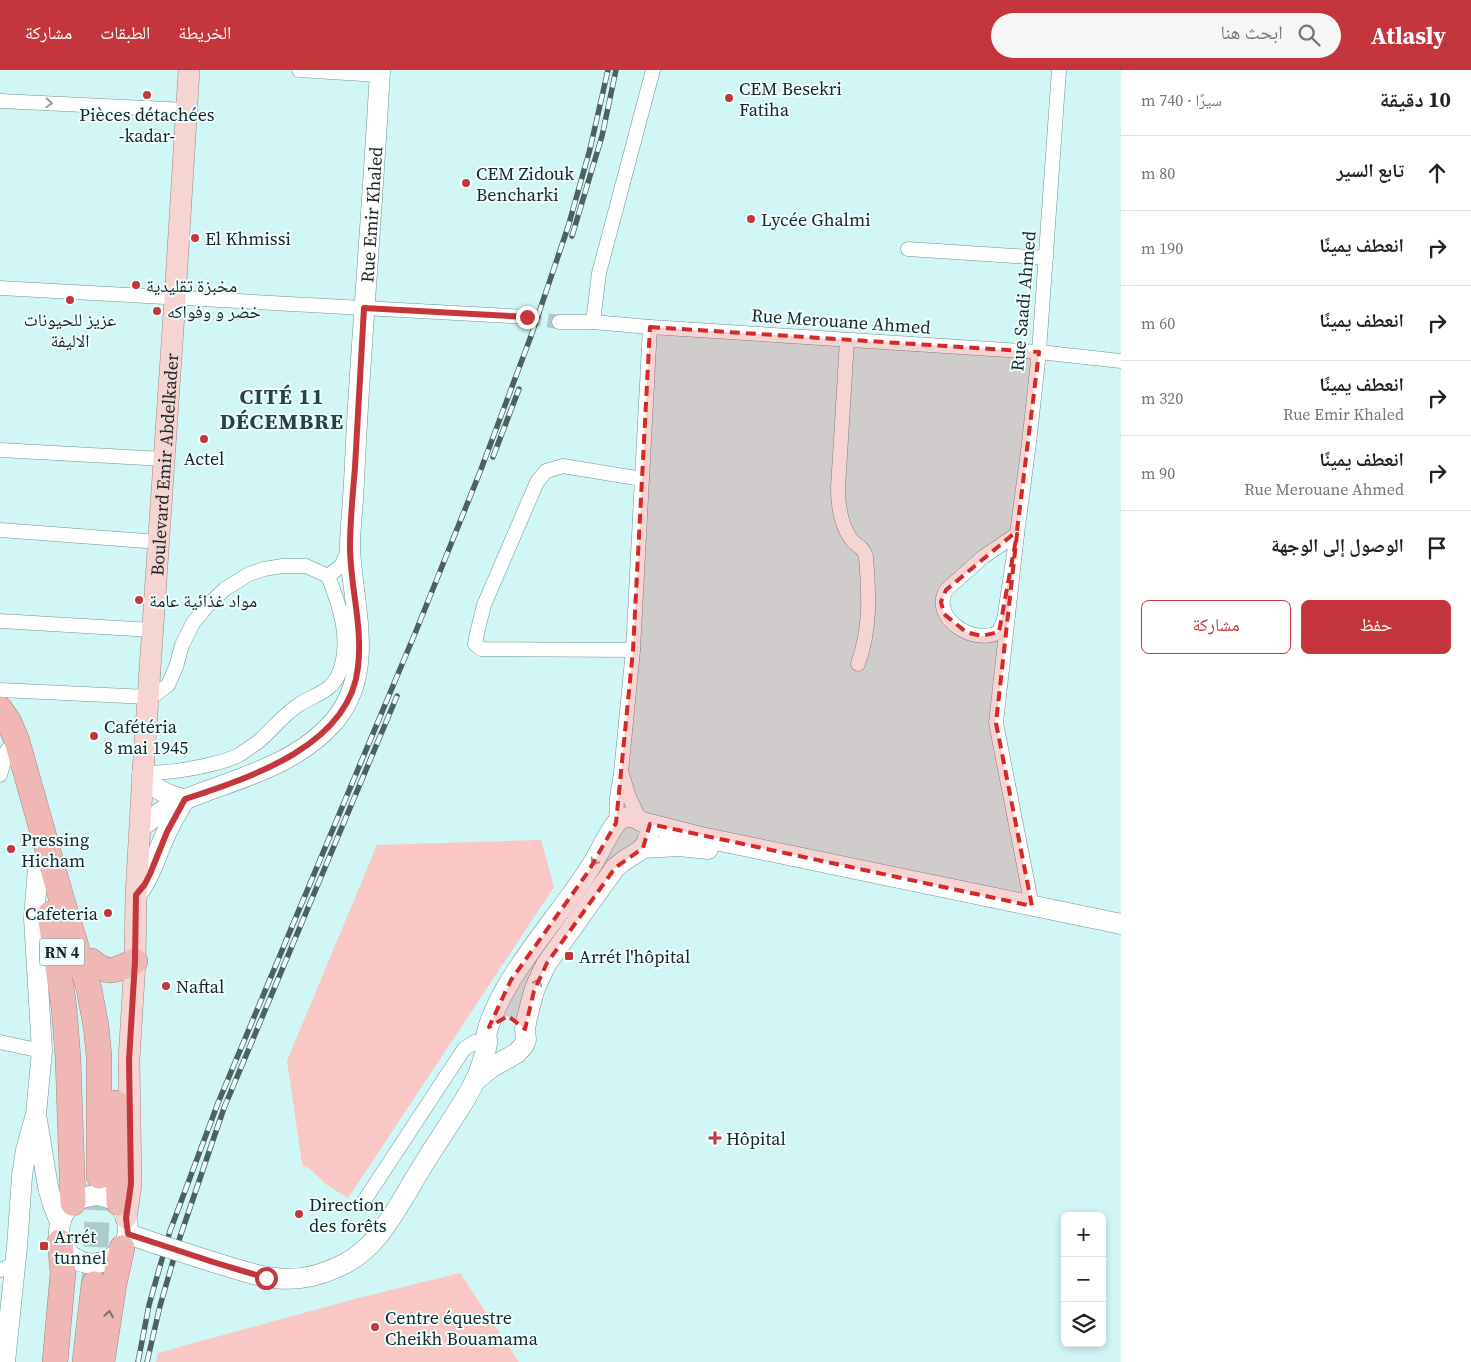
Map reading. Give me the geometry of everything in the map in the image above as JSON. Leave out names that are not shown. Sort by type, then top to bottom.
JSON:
[{"type":"highway","name":"RN 4","points":[[0,709],[9,722],[17,741],[89,989],[99,1056],[91,1176],[78,1014],[4,742]]},
{"type":"highway","name":"RN 4","points":[[50,914],[64,1007],[68,1058],[63,1273],[55,1362]]},
{"type":"highway","name":"RN 4","points":[[70,928],[91,961],[108,1010],[114,1054],[124,1226],[102,1362]]},
{"type":"highway","points":[[91,961],[100,969],[108,970],[118,969],[135,961]]},
{"type":"highway","points":[[69,1362],[86,1283],[85,1362]]},
{"type":"main road","name":"Boulevard Emir Abdelkader","points":[[124,1226],[131,1184],[129,1060],[135,961],[142,773],[159,542],[189,70]]},
{"type":"street","points":[[299,70],[380,73]]},
{"type":"street","points":[[593,322],[599,273],[652,70]]},
{"type":"street","name":"Rue Saadi Ahmed","points":[[1017,534],[983,557],[946,590],[943,596],[942,608],[948,619],[966,632],[990,636],[999,632],[1004,620],[1017,534],[1029,444],[1046,258],[1059,70]]},
{"type":"street","name":"Rue Emir Khaled","points":[[141,827],[185,799],[254,774],[303,748],[335,720],[346,704],[358,668],[359,644],[350,546],[380,73]]},
{"type":"street","points":[[0,101],[187,110]]},
{"type":"street","points":[[908,248],[1046,258]]},
{"type":"street","points":[[0,288],[527,317]]},
{"type":"street","name":"Rue Merouane Ahmed","points":[[559,322],[593,322],[1038,352],[1121,360]]},
{"type":"street","points":[[650,327],[633,650],[622,773],[617,798],[613,844],[622,852],[678,846],[714,850],[1121,936]]},
{"type":"street","points":[[847,340],[838,488],[840,506],[847,532],[853,542],[862,548],[866,557],[868,622],[864,648],[858,664]]},
{"type":"street","points":[[0,450],[164,459]]},
{"type":"street","points":[[633,650],[480,650],[476,644],[484,605],[537,482],[546,471],[563,466],[642,480]]},
{"type":"street","points":[[0,530],[159,542]]},
{"type":"street","points":[[1017,534],[996,723],[1032,906]]},
{"type":"street","points":[[328,576],[341,566],[350,546]]},
{"type":"street","points":[[0,690],[148,697],[168,685],[176,667],[182,644],[193,623],[208,605],[226,589],[249,574],[277,567],[306,566],[328,576],[338,603],[344,637],[344,655],[339,673],[332,686],[296,707],[238,756],[181,770],[142,773]]},
{"type":"street","points":[[0,621],[152,630]]},
{"type":"street","points":[[0,775],[4,742]]},
{"type":"street","points":[[136,895],[145,884],[167,832],[185,799],[166,794],[149,783],[142,773]]},
{"type":"street","points":[[475,1081],[492,1067],[517,1053],[524,1045],[528,1012],[534,991],[547,963],[615,868],[647,842],[646,828],[629,797],[622,773]]},
{"type":"street","points":[[64,1222],[89,1196],[98,1195],[108,1197],[124,1226],[157,1244],[266,1278],[299,1279],[331,1271],[346,1264],[372,1244],[382,1231],[475,1081],[499,1003],[511,980],[579,884],[614,828],[621,819],[627,817],[701,837],[1121,924]]},
{"type":"street","points":[[6,1362],[8,1267],[26,1150],[36,1114],[42,1051],[34,918],[38,868]]},
{"type":"street","points":[[511,1056],[500,1055],[490,1047],[488,1036],[494,1021],[500,1017],[508,1016],[515,1018],[525,1029]]},
{"type":"street","points":[[362,1204],[464,1049],[488,1036]]},
{"type":"street","points":[[0,1042],[42,1051]]},
{"type":"street","points":[[36,1114],[48,1187],[53,1205],[64,1222],[66,1251],[84,1263],[95,1264],[105,1262],[115,1256],[124,1226]]},
{"type":"highlighted area","points":[[650,327],[1039,352],[1017,531],[946,590],[941,602],[944,614],[966,632],[981,636],[999,632],[1017,534],[996,723],[1032,906],[650,824],[643,848],[615,868],[547,963],[534,991],[525,1029],[508,1016],[489,1027],[511,980],[588,872],[616,823],[633,650]]},
{"type":"shaded area","points":[[541,840],[554,887],[348,1198],[327,1185],[310,1169],[303,1166],[287,1061],[377,845]]},
{"type":"shaded area","name":"Centre équestre Cheikh Bouamama","points":[[460,1273],[519,1362],[156,1362],[158,1353],[351,1300]]},
{"type":"tunnel","points":[[527,317],[559,322]]},
{"type":"tunnel","points":[[94,1284],[99,1176]]},
{"type":"railway","points":[[138,1362],[149,1305],[170,1231],[218,1103],[416,631],[480,472],[531,336],[568,227],[590,149],[608,70]]},
{"type":"railway","points":[[572,236],[602,136],[616,70]]},
{"type":"railway","points":[[493,457],[519,389]]},
{"type":"railway","points":[[147,1362],[160,1306],[180,1237],[224,1108],[397,696]]},
{"type":"place","name":"Pièces détachées -kadar-","points":[[147,95]]},
{"type":"place","name":"CEM Besekri Fatiha","points":[[729,98]]},
{"type":"place","name":"CEM Zidouk Bencharki","points":[[466,183]]},
{"type":"place","name":"Lycée Ghalmi","points":[[751,219]]},
{"type":"place","name":"El Khmissi","points":[[195,238]]},
{"type":"place","name":"مخبزة تقليدية","points":[[136,285]]},
{"type":"place","name":"عزيز للحيونات الاليفة","points":[[70,300]]},
{"type":"place","name":"خضر و وفواكه","points":[[157,311]]},
{"type":"place","name":"Actel","points":[[204,439]]},
{"type":"place","name":"مواد غذائية عامة","points":[[139,600]]},
{"type":"place","name":"Cafétéria 8 mai 1945","points":[[94,736]]},
{"type":"place","name":"Pressing Hicham","points":[[11,849]]},
{"type":"place","name":"Cafeteria","points":[[108,913]]},
{"type":"place","name":"Arrét l'hôpital","points":[[569,956]]},
{"type":"place","name":"Naftal","points":[[166,986]]},
{"type":"place","name":"Hôpital","points":[[715,1138]]},
{"type":"place","name":"Direction des forêts","points":[[299,1214]]},
{"type":"place","name":"Arrét tunnel","points":[[44,1246]]},
{"type":"place","name":"Centre équestre Cheikh Bouamama","points":[[375,1327]]},
{"type":"district","name":"CITÉ 11 DÉCEMBRE","points":[[282,408]]},
{"type":"route","points":[[266,1278],[128,1234],[126,1218],[131,1184],[129,1060],[135,961],[136,895],[145,884],[163,840],[185,799],[254,774],[303,748],[335,720],[346,704],[353,687],[358,668],[359,644],[350,546],[364,308],[527,317]]}]
